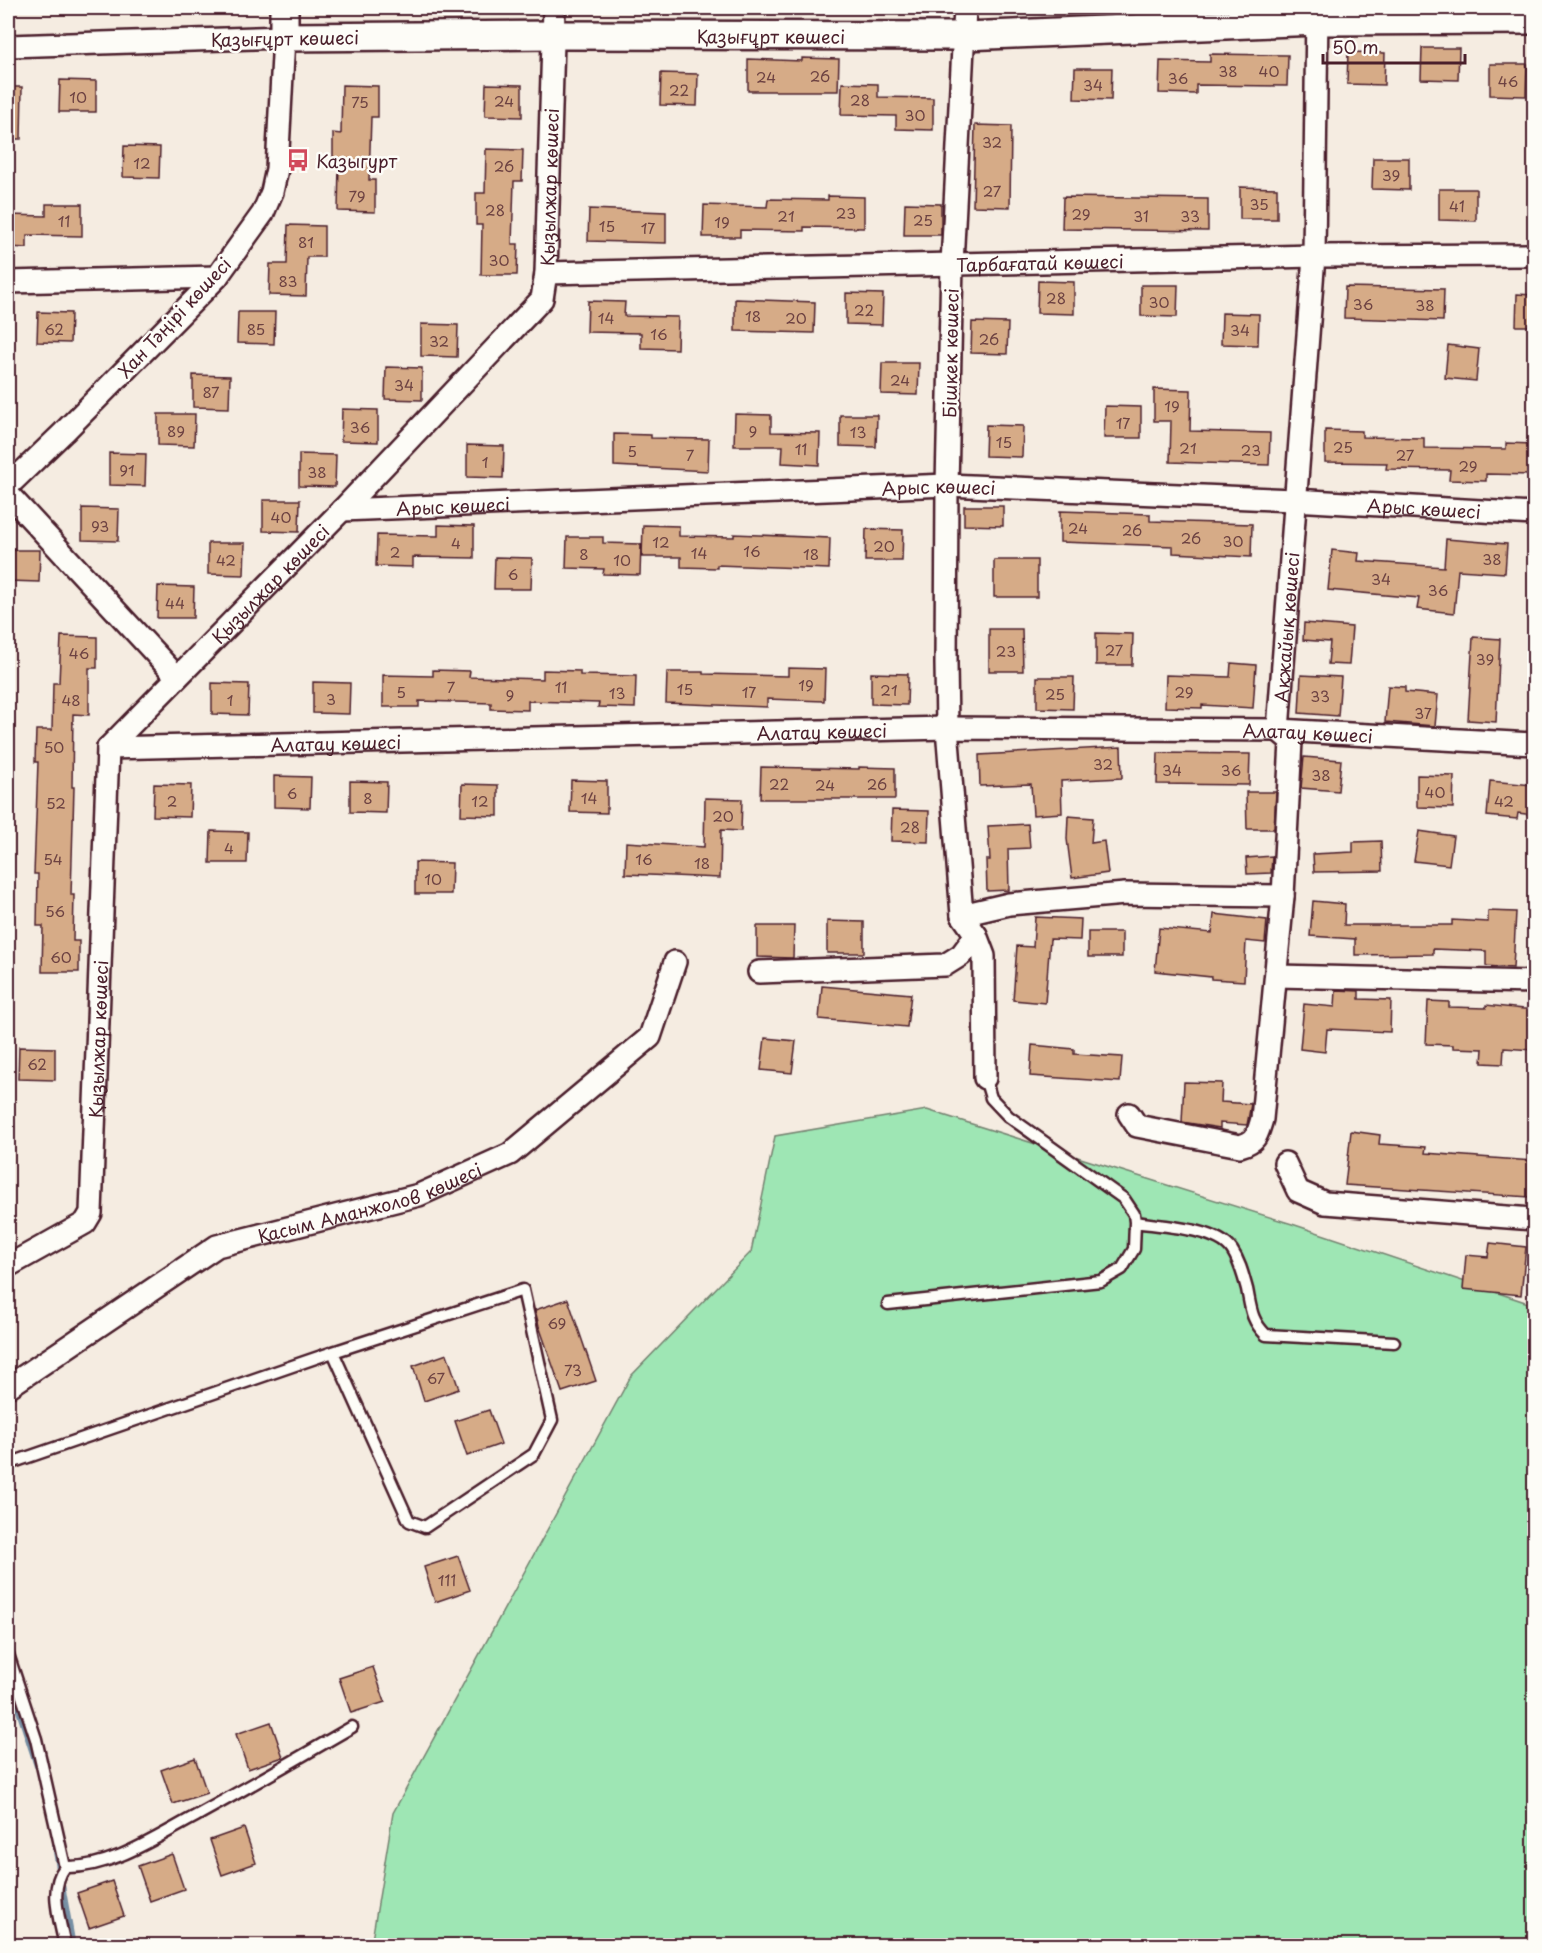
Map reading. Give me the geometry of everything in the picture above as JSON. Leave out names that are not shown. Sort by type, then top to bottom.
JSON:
[{"type":"street","name":"Хан Тәңірі көшесі","points":[[8,486],[217,277],[263,213],[272,192],[277,169],[284,8]]},
{"type":"street","name":"Қызылжар көшесі","points":[[8,1266],[85,1223],[91,1213],[108,748],[342,510],[542,299],[546,273],[554,8]]},
{"type":"street","name":"Бішкек көшесі","points":[[963,915],[947,728],[946,664],[952,264],[965,8]]},
{"type":"street","name":"Қазығұрт көшесі","points":[[8,46],[284,38],[554,35],[965,36],[1317,14],[1534,20]]},
{"type":"street","name":"Ақжайық көшесі","points":[[1278,730],[1314,256],[1317,14]]},
{"type":"street","name":"Тарбағатай көшесі","points":[[546,273],[1314,256],[1534,255]]},
{"type":"street","points":[[8,282],[217,277]]},
{"type":"street","name":"Арыс көшесі","points":[[342,510],[947,485],[1294,500],[1534,514]]},
{"type":"street","points":[[8,494],[177,678]]},
{"type":"street","name":"Алатау көшесі","points":[[108,748],[947,728],[1278,730],[1534,744]]},
{"type":"street","points":[[1129,1114],[1137,1126],[1240,1146],[1251,1143],[1257,1135],[1262,1119],[1283,897],[1291,741],[1278,730]]},
{"type":"street","points":[[985,1078],[984,956],[976,935],[963,915],[1009,904],[1125,894],[1283,897]]},
{"type":"street","points":[[759,972],[945,965],[961,955],[976,935]]},
{"type":"street","name":"Қасым Аманжолов көшесі","points":[[8,1387],[217,1246],[419,1195],[510,1154],[650,1037],[675,962]]},
{"type":"street","points":[[1277,976],[1534,982]]},
{"type":"street","points":[[1285,1163],[1298,1191],[1325,1203],[1534,1219]]},
{"type":"lane","points":[[888,1305],[1101,1281],[1122,1269],[1134,1249],[1136,1222],[1134,1214],[1124,1199],[1008,1116],[992,1098],[985,1078]]},
{"type":"lane","points":[[1136,1222],[1202,1232],[1218,1238],[1231,1248],[1242,1268],[1255,1324],[1266,1335],[1394,1342]]},
{"type":"lane","points":[[8,1464],[333,1352],[524,1290],[552,1420],[534,1454],[424,1527],[409,1521],[333,1352]]},
{"type":"lane","points":[[8,1654],[36,1739],[65,1867],[60,1874],[56,1897],[65,1946]]},
{"type":"lane","points":[[65,1867],[79,1868],[126,1853],[250,1786],[352,1727]]},
{"type":"green space","points":[[927,1110],[1292,1224],[1534,1305],[1534,1945],[371,1946],[393,1813],[631,1376],[751,1252],[775,1136]]},
{"type":"building","points":[[1422,48],[1459,48],[1458,80],[1421,79]]},
{"type":"building","points":[[1348,52],[1385,53],[1384,85],[1347,84]]},
{"type":"building","points":[[1210,54],[1288,55],[1287,86],[1196,85],[1196,94],[1159,93],[1160,61],[1210,62]]},
{"type":"building","points":[[802,58],[839,59],[838,91],[748,91],[748,59],[802,61]]},
{"type":"building","points":[[1490,64],[1527,64],[1526,96],[1490,95]]},
{"type":"building","points":[[1075,68],[1112,68],[1111,100],[1074,99]]},
{"type":"building","points":[[661,73],[698,74],[697,106],[660,105]]},
{"type":"building","points":[[60,80],[96,81],[96,112],[59,112]]},
{"type":"building","points":[[842,83],[878,84],[878,97],[933,98],[933,130],[896,129],[896,116],[841,115]]},
{"type":"building","points":[[486,84],[522,85],[522,117],[485,116]]},
{"type":"building","points":[[342,85],[378,86],[378,117],[371,117],[369,180],[375,180],[375,212],[338,211],[339,165],[333,165],[333,133],[341,134]]},
{"type":"building","points":[[8,87],[22,87],[21,139],[8,139]]},
{"type":"building","points":[[975,125],[1011,126],[1010,207],[973,206]]},
{"type":"building","points":[[124,146],[160,147],[159,178],[123,177]]},
{"type":"building","points":[[486,149],[523,150],[522,181],[514,181],[512,244],[518,244],[517,275],[481,275],[482,225],[476,225],[476,193],[485,193]]},
{"type":"building","points":[[1373,158],[1409,158],[1409,190],[1372,189]]},
{"type":"building","points":[[1240,187],[1277,188],[1277,219],[1240,219]]},
{"type":"building","points":[[1439,189],[1476,189],[1476,221],[1439,220]]},
{"type":"building","points":[[828,196],[864,197],[864,228],[804,227],[804,231],[740,230],[740,237],[703,237],[704,205],[767,207],[768,199],[828,200]]},
{"type":"building","points":[[1063,197],[1208,199],[1208,231],[1062,229]]},
{"type":"building","points":[[905,203],[941,204],[941,235],[904,235]]},
{"type":"building","points":[[46,204],[82,204],[82,236],[27,235],[27,248],[8,247],[8,215],[46,216]]},
{"type":"building","points":[[589,209],[666,212],[666,243],[588,241]]},
{"type":"building","points":[[288,225],[324,226],[324,257],[307,257],[306,296],[269,295],[270,264],[287,264]]},
{"type":"building","points":[[1038,281],[1074,282],[1074,314],[1037,313]]},
{"type":"building","points":[[1141,285],[1178,285],[1177,317],[1141,316]]},
{"type":"building","points":[[1345,287],[1444,289],[1443,321],[1344,318]]},
{"type":"building","points":[[846,293],[883,294],[882,325],[846,324]]},
{"type":"building","points":[[1517,294],[1534,295],[1534,326],[1516,326]]},
{"type":"building","points":[[735,299],[815,302],[814,333],[735,331]]},
{"type":"building","points":[[588,301],[625,302],[624,316],[678,317],[677,349],[641,348],[641,333],[587,332]]},
{"type":"building","points":[[38,312],[71,313],[70,343],[37,342]]},
{"type":"building","points":[[238,312],[275,312],[274,344],[237,343]]},
{"type":"building","points":[[1222,313],[1259,314],[1258,345],[1221,344]]},
{"type":"building","points":[[972,322],[1008,323],[1007,354],[971,353]]},
{"type":"building","points":[[421,324],[458,325],[457,357],[421,356]]},
{"type":"building","points":[[1448,345],[1479,349],[1476,381],[1445,378]]},
{"type":"building","points":[[882,363],[919,363],[918,395],[881,394]]},
{"type":"building","points":[[386,367],[422,368],[422,400],[385,399]]},
{"type":"building","points":[[193,375],[230,376],[229,408],[193,407]]},
{"type":"building","points":[[1154,389],[1191,390],[1190,431],[1270,433],[1269,465],[1170,462],[1171,421],[1154,421]]},
{"type":"building","points":[[1105,406],[1141,407],[1141,438],[1104,438]]},
{"type":"building","points":[[342,409],[378,410],[378,442],[341,441]]},
{"type":"building","points":[[158,414],[195,414],[194,446],[158,445]]},
{"type":"building","points":[[735,414],[771,415],[771,432],[820,433],[819,465],[782,463],[783,446],[734,446]]},
{"type":"building","points":[[840,415],[877,415],[876,447],[840,446]]},
{"type":"building","points":[[986,425],[1023,426],[1022,457],[985,456]]},
{"type":"building","points":[[1325,430],[1362,431],[1362,437],[1424,438],[1424,448],[1506,449],[1506,443],[1534,444],[1534,475],[1486,474],[1486,481],[1449,480],[1450,470],[1386,469],[1387,463],[1325,462]]},
{"type":"building","points":[[614,434],[651,435],[651,438],[709,439],[708,471],[614,466]]},
{"type":"building","points":[[467,445],[504,446],[503,478],[467,477]]},
{"type":"building","points":[[109,453],[146,454],[145,486],[109,485]]},
{"type":"building","points":[[299,454],[336,455],[335,487],[299,486]]},
{"type":"building","points":[[263,500],[300,500],[299,532],[263,531]]},
{"type":"building","points":[[964,506],[1003,506],[1003,526],[964,525]]},
{"type":"building","points":[[82,508],[119,509],[118,541],[82,540]]},
{"type":"building","points":[[1060,511],[1150,514],[1150,521],[1252,524],[1251,557],[1173,553],[1173,546],[1060,542]]},
{"type":"building","points":[[438,525],[474,526],[474,558],[413,557],[413,567],[376,566],[377,535],[438,536]]},
{"type":"building","points":[[643,525],[679,526],[679,536],[734,537],[734,534],[830,538],[829,569],[717,565],[717,568],[681,567],[681,557],[642,557]]},
{"type":"building","points":[[866,529],[903,530],[902,561],[865,561]]},
{"type":"building","points":[[567,537],[603,537],[603,543],[641,544],[640,575],[603,574],[604,569],[566,568]]},
{"type":"building","points":[[1446,539],[1507,544],[1505,573],[1458,570],[1454,613],[1417,609],[1419,598],[1328,590],[1332,550],[1359,553],[1358,561],[1444,567]]},
{"type":"building","points":[[208,543],[245,543],[244,575],[208,574]]},
{"type":"building","points":[[8,550],[40,550],[39,582],[8,581]]},
{"type":"building","points":[[495,557],[532,558],[531,589],[494,589]]},
{"type":"building","points":[[994,560],[1037,560],[1037,597],[994,597]]},
{"type":"building","points":[[158,586],[194,587],[193,618],[157,618]]},
{"type":"building","points":[[1304,623],[1352,627],[1349,665],[1328,664],[1330,642],[1303,640]]},
{"type":"building","points":[[989,629],[1022,629],[1023,671],[989,671]]},
{"type":"building","points":[[1096,633],[1133,634],[1132,665],[1096,665]]},
{"type":"building","points":[[61,636],[97,637],[97,668],[89,668],[89,715],[73,714],[72,787],[74,787],[71,895],[74,895],[73,941],[79,941],[79,972],[42,972],[43,926],[37,926],[38,874],[34,874],[38,762],[35,762],[36,730],[52,730],[53,683],[59,683]]},
{"type":"building","points":[[1473,637],[1500,639],[1496,722],[1468,720]]},
{"type":"building","points":[[1231,663],[1256,665],[1253,708],[1202,705],[1202,708],[1165,707],[1166,675],[1230,677]]},
{"type":"building","points":[[788,668],[825,669],[824,701],[767,699],[767,707],[666,703],[667,672],[788,676]]},
{"type":"building","points":[[433,670],[470,671],[469,677],[543,679],[543,670],[580,671],[580,675],[636,676],[635,708],[598,707],[599,703],[528,701],[528,710],[491,709],[491,703],[419,701],[419,707],[383,707],[383,675],[433,676]]},
{"type":"building","points":[[871,673],[908,674],[907,705],[871,704]]},
{"type":"building","points":[[1301,675],[1341,677],[1338,716],[1299,713]]},
{"type":"building","points":[[1037,677],[1074,677],[1073,709],[1037,708]]},
{"type":"building","points":[[313,682],[350,683],[349,714],[313,713]]},
{"type":"building","points":[[212,683],[249,684],[248,715],[212,714]]},
{"type":"building","points":[[1388,686],[1405,687],[1405,692],[1438,695],[1435,726],[1385,722]]},
{"type":"building","points":[[1121,747],[1122,778],[1061,781],[1062,813],[1033,815],[1031,784],[980,786],[979,755]]},
{"type":"building","points":[[1158,753],[1250,754],[1249,785],[1157,784]]},
{"type":"building","points":[[1304,757],[1341,760],[1338,791],[1301,788]]},
{"type":"building","points":[[761,767],[895,768],[895,799],[760,799]]},
{"type":"building","points":[[1417,775],[1454,776],[1453,808],[1417,807]]},
{"type":"building","points":[[274,776],[311,777],[310,808],[274,807]]},
{"type":"building","points":[[571,780],[607,781],[607,813],[570,812]]},
{"type":"building","points":[[350,781],[387,782],[386,813],[350,812]]},
{"type":"building","points":[[1490,781],[1534,785],[1534,815],[1518,813],[1517,819],[1487,816]]},
{"type":"building","points":[[154,784],[191,785],[190,817],[153,816]]},
{"type":"building","points":[[462,784],[498,785],[498,816],[461,815]]},
{"type":"building","points":[[1246,792],[1276,792],[1274,829],[1247,829]]},
{"type":"building","points":[[705,798],[742,799],[741,831],[721,830],[720,878],[625,874],[626,842],[704,847]]},
{"type":"building","points":[[892,810],[929,811],[928,842],[891,841]]},
{"type":"building","points":[[1068,816],[1093,818],[1091,843],[1104,841],[1108,873],[1072,878],[1067,839]]},
{"type":"building","points":[[1028,824],[1030,848],[1008,849],[1009,890],[987,891],[986,860],[990,860],[988,826]]},
{"type":"building","points":[[211,831],[248,832],[247,863],[210,863]]},
{"type":"building","points":[[1419,831],[1453,836],[1449,865],[1414,861]]},
{"type":"building","points":[[1381,841],[1382,871],[1314,872],[1313,854],[1353,852],[1353,842]]},
{"type":"building","points":[[1272,856],[1271,873],[1247,874],[1246,858]]},
{"type":"building","points":[[415,862],[452,863],[451,894],[415,894]]},
{"type":"building","points":[[1313,901],[1345,904],[1344,925],[1452,925],[1452,920],[1488,922],[1488,911],[1516,912],[1513,968],[1486,966],[1486,951],[1433,949],[1433,954],[1355,955],[1355,939],[1310,936]]},
{"type":"building","points":[[1214,914],[1267,920],[1265,943],[1246,941],[1244,981],[1155,971],[1159,928],[1212,933]]},
{"type":"building","points":[[1035,917],[1081,919],[1080,940],[1050,939],[1045,1003],[1013,1000],[1017,946],[1033,947]]},
{"type":"building","points":[[827,921],[864,922],[864,953],[827,953]]},
{"type":"building","points":[[757,926],[794,926],[793,958],[757,957]]},
{"type":"building","points":[[1088,932],[1122,932],[1122,957],[1088,957]]},
{"type":"building","points":[[822,986],[911,994],[907,1027],[819,1019]]},
{"type":"building","points":[[1336,990],[1359,991],[1359,999],[1391,1000],[1390,1032],[1327,1029],[1325,1052],[1300,1049],[1304,1004],[1335,1007]]},
{"type":"building","points":[[1428,1001],[1449,1002],[1449,1007],[1486,1008],[1486,1005],[1534,1010],[1534,1050],[1504,1048],[1503,1064],[1482,1063],[1483,1049],[1426,1044]]},
{"type":"building","points":[[765,1038],[796,1041],[792,1073],[761,1070]]},
{"type":"building","points":[[1032,1045],[1074,1049],[1074,1054],[1122,1057],[1120,1082],[1030,1076]]},
{"type":"building","points":[[19,1047],[55,1048],[55,1080],[18,1079]]},
{"type":"building","points":[[1184,1082],[1222,1083],[1221,1102],[1251,1104],[1247,1125],[1220,1123],[1220,1128],[1182,1122]]},
{"type":"building","points":[[1351,1131],[1380,1135],[1379,1144],[1426,1147],[1425,1153],[1533,1161],[1530,1197],[1345,1185]]},
{"type":"building","points":[[1490,1243],[1526,1247],[1521,1295],[1463,1289],[1466,1255],[1488,1257]]},
{"type":"building","points":[[568,1299],[596,1381],[562,1392],[535,1310]]},
{"type":"building","points":[[447,1354],[459,1389],[424,1401],[413,1366]]},
{"type":"building","points":[[489,1410],[501,1444],[467,1456],[455,1421]]},
{"type":"building","points":[[458,1556],[470,1590],[435,1602],[424,1567]]},
{"type":"building","points":[[373,1667],[385,1702],[351,1713],[339,1678]]},
{"type":"building","points":[[271,1722],[283,1757],[248,1769],[236,1734]]},
{"type":"building","points":[[195,1758],[207,1793],[173,1804],[161,1770]]},
{"type":"building","points":[[244,1828],[256,1863],[222,1875],[210,1840]]},
{"type":"building","points":[[172,1854],[184,1889],[150,1901],[138,1866]]},
{"type":"building","points":[[112,1881],[124,1916],[89,1928],[77,1893]]},
{"type":"waterway","points":[[8,1677],[37,1766]]},
{"type":"waterway","points":[[55,1846],[73,1946]]},
{"type":"place","name":"Казыгурт","points":[[298,160]]}]
